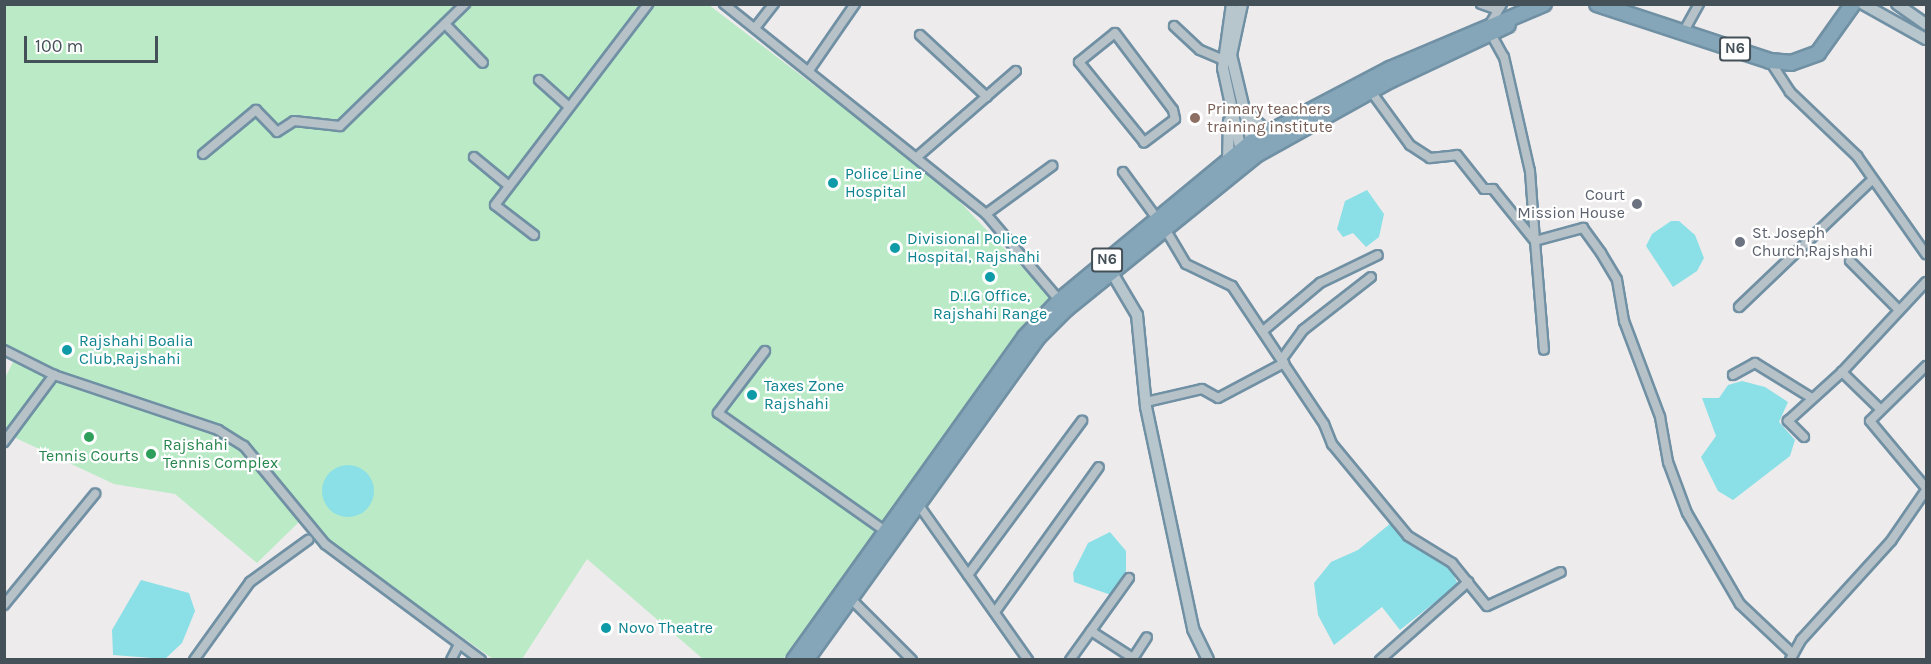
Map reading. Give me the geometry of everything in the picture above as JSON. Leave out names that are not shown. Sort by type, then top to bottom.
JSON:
[{"type":"highway","name":"N6","points":[[800,659],[1025,337],[1248,153],[1269,133],[1545,4]]},
{"type":"highway","name":"N6","points":[[1596,4],[1770,61],[1791,63],[1818,53],[1852,4]]},
{"type":"highway","name":"N6","points":[[1161,223],[1228,161],[1248,153],[1368,87]]},
{"type":"highway","name":"N6","points":[[800,659],[851,598],[889,534],[918,504],[1063,305]]},
{"type":"street","points":[[203,154],[256,110],[278,132],[294,121],[340,126],[465,4]]},
{"type":"street","points":[[534,235],[495,205],[568,106],[648,4]]},
{"type":"street","points":[[724,4],[810,69],[986,213],[1063,305]]},
{"type":"street","points":[[755,28],[774,4]]},
{"type":"street","points":[[810,69],[855,4]]},
{"type":"street","points":[[1232,4],[1223,60],[1248,153]]},
{"type":"street","points":[[1228,161],[1235,109],[1231,55],[1242,4]]},
{"type":"street","points":[[1481,4],[1500,7],[1491,29],[1504,57],[1530,171],[1544,350]]},
{"type":"street","points":[[1684,31],[1699,4]]},
{"type":"street","points":[[1863,4],[1926,39]]},
{"type":"street","points":[[1897,4],[1926,24]]},
{"type":"street","points":[[445,24],[483,63]]},
{"type":"street","points":[[1174,26],[1200,50],[1223,60]]},
{"type":"street","points":[[1115,33],[1175,118],[1144,142],[1079,62],[1115,33]]},
{"type":"street","points":[[920,35],[987,97]]},
{"type":"street","points":[[1770,61],[1790,92],[1857,156],[1926,254]]},
{"type":"street","points":[[917,157],[1017,71]]},
{"type":"street","points":[[539,80],[568,106]]},
{"type":"street","points":[[1368,87],[1410,145],[1430,158],[1457,155],[1484,189],[1493,189],[1535,241]]},
{"type":"street","points":[[1235,109],[1269,133]]},
{"type":"street","points":[[474,157],[509,186]]},
{"type":"street","points":[[986,213],[1052,166]]},
{"type":"street","points":[[1123,172],[1161,223],[1186,264],[1232,286],[1283,361],[1332,444],[1402,528],[1421,547],[1452,563],[1487,606],[1561,572]]},
{"type":"street","points":[[1738,307],[1831,213],[1872,180]]},
{"type":"street","points":[[1535,241],[1583,228],[1601,253],[1617,280],[1624,321],[1660,417],[1668,462],[1687,513],[1740,604],[1791,657],[1892,541],[1926,489],[1870,421],[1879,408],[1926,366]]},
{"type":"street","points":[[1263,331],[1320,283],[1378,255]]},
{"type":"street","points":[[1850,261],[1898,309]]},
{"type":"street","points":[[1108,267],[1137,315],[1146,402],[1193,629],[1208,660]]},
{"type":"street","points":[[1146,402],[1202,389],[1218,398],[1283,361],[1303,330],[1371,277]]},
{"type":"street","points":[[1804,438],[1788,422],[1810,396],[1842,372],[1898,309],[1926,282]]},
{"type":"street","points":[[4,350],[54,375],[218,430],[244,446],[325,544],[481,660]]},
{"type":"street","points":[[765,351],[718,413],[889,534]]},
{"type":"street","points":[[1733,375],[1755,363],[1810,396]]},
{"type":"street","points":[[1842,372],[1879,408]]},
{"type":"street","points":[[4,442],[54,375]]},
{"type":"street","points":[[968,575],[1082,421]]},
{"type":"street","points":[[995,612],[1099,467]]},
{"type":"street","points":[[4,605],[94,494]]},
{"type":"street","points":[[918,504],[1028,660]]},
{"type":"street","points":[[194,660],[250,582],[308,540]]},
{"type":"street","points":[[1070,660],[1129,578]]},
{"type":"street","points":[[1380,660],[1468,582]]},
{"type":"street","points":[[851,598],[912,660]]},
{"type":"street","points":[[1090,631],[1133,659],[1147,637]]},
{"type":"street","points":[[451,660],[459,644]]},
{"type":"green space","points":[[4,5],[709,5],[943,184],[1051,298],[783,659],[703,659],[587,559],[522,659],[493,659],[319,535],[246,443],[220,428],[55,371],[5,347]]},
{"type":"green space","name":"Rajshahi Tennis Complex","points":[[15,358],[216,431],[256,461],[300,521],[257,563],[175,494],[114,484],[5,433],[5,378]]},
{"type":"water","points":[[1367,190],[1384,214],[1379,237],[1366,247],[1353,233],[1343,237],[1337,229],[1345,201]]},
{"type":"water","points":[[1671,221],[1679,221],[1695,235],[1704,258],[1697,271],[1673,287],[1646,246],[1652,234]]},
{"type":"water","points":[[1742,381],[1765,387],[1788,402],[1779,422],[1795,440],[1790,456],[1733,500],[1718,491],[1701,457],[1716,436],[1702,398],[1719,398],[1728,385]]},
{"type":"water","points":[[348,465],[358,467],[366,473],[372,481],[374,491],[372,501],[366,509],[358,515],[348,517],[338,515],[330,509],[324,501],[322,491],[324,481],[330,473],[338,467]]},
{"type":"water","points":[[1391,523],[1404,541],[1451,570],[1458,584],[1400,630],[1382,607],[1334,645],[1318,615],[1314,583],[1331,562],[1358,550]]},
{"type":"water","points":[[1110,532],[1126,551],[1126,571],[1111,595],[1074,582],[1073,573],[1088,543]]},
{"type":"water","points":[[141,580],[189,593],[195,611],[182,643],[165,659],[113,655],[112,630]]},
{"type":"place","name":"Primary teachers training institute","points":[[1195,118]]},
{"type":"place","name":"Police Line Hospital","points":[[833,183]]},
{"type":"place","name":"Court Mission House","points":[[1637,204]]},
{"type":"place","name":"St. Joseph Church,Rajshahi","points":[[1740,242]]},
{"type":"place","name":"Divisional Police Hospital, Rajshahi","points":[[895,248]]},
{"type":"place","name":"D.I.G Office, Rajshahi Range","points":[[990,277]]},
{"type":"place","name":"Rajshahi Boalia Club,Rajshahi","points":[[67,350]]},
{"type":"place","name":"Taxes Zone Rajshahi","points":[[752,395]]},
{"type":"place","name":"Tennis Courts","points":[[89,437]]},
{"type":"place","name":"Rajshahi Tennis Complex","points":[[151,454]]},
{"type":"place","name":"Novo Theatre","points":[[606,628]]}]
